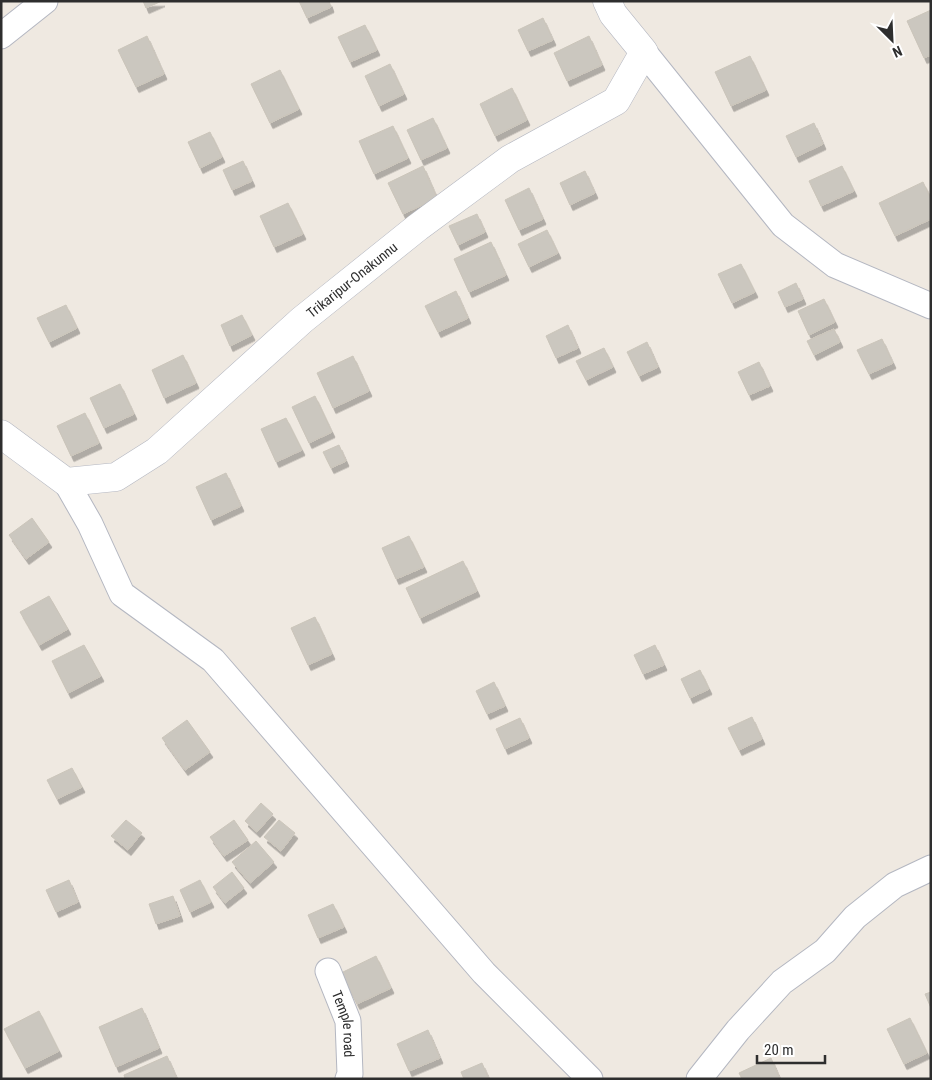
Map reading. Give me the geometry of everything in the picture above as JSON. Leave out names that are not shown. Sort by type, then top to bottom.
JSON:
[{"type":"street","points":[[1,36],[45,1]]},
{"type":"street","points":[[607,1],[613,14],[783,225],[835,265],[931,306]]},
{"type":"street","name":"Trikaripur-Onakunnu","points":[[66,482],[116,478],[157,451],[302,320],[418,227],[510,159],[616,101],[644,52]]},
{"type":"street","points":[[1,434],[66,482],[90,524],[122,594],[213,660],[484,973],[590,1079]]},
{"type":"street","points":[[699,1079],[720,1069],[782,982],[825,951],[855,917],[895,885],[931,868]]},
{"type":"street","name":"Temple road","points":[[328,971],[348,1021],[350,1074],[348,1079]]},
{"type":"building","points":[[143,1],[162,1],[146,8]]},
{"type":"building","points":[[299,1],[329,1],[331,7],[307,18]]},
{"type":"building","points":[[931,10],[931,55],[924,58],[907,21]]},
{"type":"building","points":[[543,18],[553,40],[528,51],[518,30]]},
{"type":"building","points":[[365,25],[377,50],[350,62],[338,37]]},
{"type":"building","points":[[147,36],[164,74],[136,87],[118,50]]},
{"type":"building","points":[[589,36],[602,65],[567,81],[554,53]]},
{"type":"building","points":[[750,56],[766,90],[731,106],[715,72]]},
{"type":"building","points":[[390,64],[404,94],[379,106],[365,76]]},
{"type":"building","points":[[280,70],[299,109],[270,123],[251,84]]},
{"type":"building","points":[[512,88],[527,120],[495,136],[480,104]]},
{"type":"building","points":[[433,118],[447,148],[421,160],[407,130]]},
{"type":"building","points":[[814,123],[823,144],[796,157],[786,136]]},
{"type":"building","points":[[393,126],[408,158],[374,174],[359,141]]},
{"type":"building","points":[[210,132],[222,157],[200,168],[188,142]]},
{"type":"building","points":[[243,161],[252,181],[232,190],[223,170]]},
{"type":"building","points":[[423,166],[437,198],[403,214],[388,183]]},
{"type":"building","points":[[842,166],[854,191],[821,206],[809,181]]},
{"type":"building","points":[[585,171],[595,193],[570,205],[560,183]]},
{"type":"building","points":[[923,182],[931,199],[931,219],[895,236],[879,203]]},
{"type":"building","points":[[529,188],[543,219],[519,230],[505,200]]},
{"type":"building","points":[[288,203],[303,234],[274,247],[260,216]]},
{"type":"building","points":[[477,214],[485,232],[458,245],[449,226]]},
{"type":"building","points":[[547,230],[558,253],[529,267],[518,244]]},
{"type":"building","points":[[491,242],[506,275],[469,292],[454,259]]},
{"type":"building","points":[[741,264],[755,292],[732,303],[718,274]]},
{"type":"building","points":[[796,283],[803,299],[785,307],[778,292]]},
{"type":"building","points":[[456,291],[468,318],[438,332],[425,306]]},
{"type":"building","points":[[824,299],[835,322],[809,335],[798,311]]},
{"type":"building","points":[[66,305],[77,328],[49,342],[37,318]]},
{"type":"building","points":[[242,315],[252,335],[230,346],[221,325]]},
{"type":"building","points":[[568,325],[578,348],[556,358],[546,336]]},
{"type":"building","points":[[834,329],[840,342],[814,355],[807,341]]},
{"type":"building","points":[[882,339],[893,363],[869,374],[857,350]]},
{"type":"building","points":[[647,342],[658,367],[639,376],[627,352]]},
{"type":"building","points":[[604,348],[613,367],[586,380],[576,361]]},
{"type":"building","points":[[183,355],[196,383],[164,398],[152,370]]},
{"type":"building","points":[[353,356],[369,391],[333,408],[317,373]]},
{"type":"building","points":[[759,362],[770,386],[749,395],[738,372]]},
{"type":"building","points":[[120,384],[134,414],[104,428],[90,398]]},
{"type":"building","points":[[315,396],[332,432],[309,443],[292,407]]},
{"type":"building","points":[[85,413],[99,443],[71,456],[57,426]]},
{"type":"building","points":[[286,418],[302,450],[276,462],[261,429]]},
{"type":"building","points":[[339,445],[346,461],[331,468],[323,452]]},
{"type":"building","points":[[226,473],[241,506],[211,520],[196,487]]},
{"type":"building","points":[[32,518],[49,542],[26,559],[9,535]]},
{"type":"building","points":[[409,536],[424,567],[396,579],[382,548]]},
{"type":"building","points":[[463,561],[477,591],[420,618],[406,588]]},
{"type":"building","points":[[49,596],[68,629],[39,645],[20,612]]},
{"type":"building","points":[[315,617],[332,654],[308,665],[291,628]]},
{"type":"building","points":[[84,645],[101,676],[68,693],[52,661]]},
{"type":"building","points":[[655,645],[664,665],[643,674],[634,655]]},
{"type":"building","points":[[700,670],[709,689],[690,698],[681,679]]},
{"type":"building","points":[[494,682],[505,706],[487,714],[476,691]]},
{"type":"building","points":[[752,717],[762,739],[739,750],[728,728]]},
{"type":"building","points":[[520,718],[529,738],[505,749],[496,729]]},
{"type":"building","points":[[187,720],[210,752],[185,770],[162,738]]},
{"type":"building","points":[[72,768],[82,787],[57,799],[47,780]]},
{"type":"building","points":[[261,803],[273,814],[257,832],[245,821]]},
{"type":"building","points":[[126,820],[142,833],[128,850],[111,836]]},
{"type":"building","points":[[234,820],[248,840],[224,856],[210,837]]},
{"type":"building","points":[[279,820],[295,833],[281,851],[264,837]]},
{"type":"building","points":[[256,841],[274,862],[250,883],[232,862]]},
{"type":"building","points":[[232,872],[244,888],[225,903],[213,887]]},
{"type":"building","points":[[69,880],[78,902],[56,912],[46,890]]},
{"type":"building","points":[[200,880],[211,902],[190,912],[180,890]]},
{"type":"building","points":[[173,896],[180,916],[156,924],[149,904]]},
{"type":"building","points":[[333,904],[344,927],[318,938],[308,915]]},
{"type":"building","points":[[376,956],[391,988],[357,1004],[341,973]]},
{"type":"building","points":[[931,992],[931,1008],[925,994]]},
{"type":"building","points":[[142,1008],[159,1048],[116,1067],[99,1027]]},
{"type":"building","points":[[39,1011],[59,1051],[25,1068],[4,1029]]},
{"type":"building","points":[[910,1018],[927,1053],[904,1064],[887,1029]]},
{"type":"building","points":[[428,1030],[440,1058],[409,1071],[397,1044]]},
{"type":"building","points":[[167,1056],[177,1079],[125,1079],[124,1075]]},
{"type":"building","points":[[771,1058],[780,1079],[742,1079],[739,1073]]},
{"type":"building","points":[[482,1063],[489,1079],[464,1079],[461,1072]]}]
